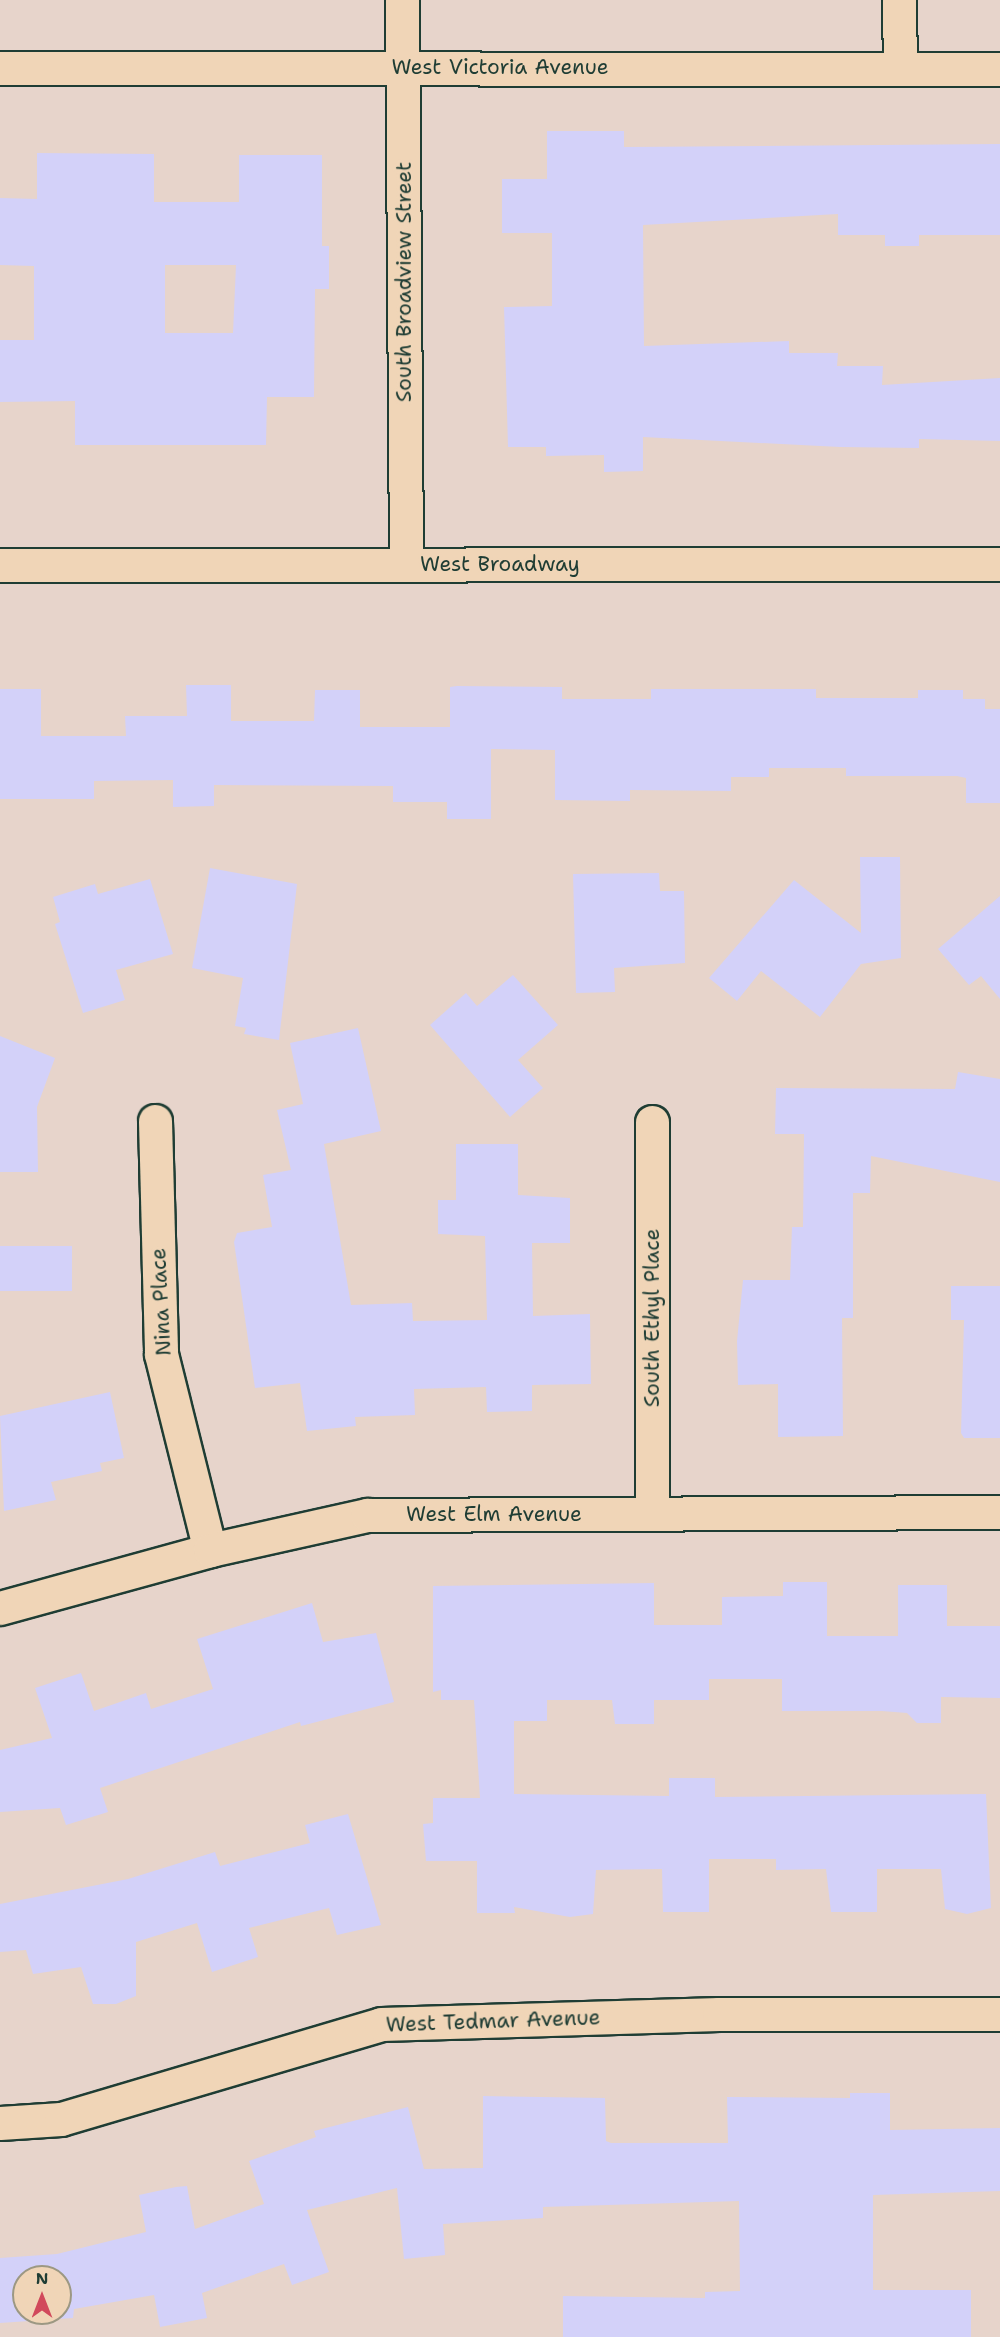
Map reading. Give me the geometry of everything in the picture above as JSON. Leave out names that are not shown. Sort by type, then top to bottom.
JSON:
[{"type":"street","name":"South Broadview Street","points":[[402,0],[406,564]]},
{"type":"street","points":[[898,0],[900,69]]},
{"type":"street","name":"West Victoria Avenue","points":[[0,68],[402,66],[1000,69]]},
{"type":"street","name":"West Broadway","points":[[0,565],[1000,564]]},
{"type":"street","name":"Nina Place","points":[[156,1121],[161,1354],[210,1550]]},
{"type":"street","name":"South Ethyl Place","points":[[652,1122],[652,1513]]},
{"type":"street","name":"West Elm Avenue","points":[[0,1608],[210,1550],[367,1515],[1000,1512]]},
{"type":"street","name":"West Tedmar Avenue","points":[[0,2122],[61,2118],[381,2024],[719,2014],[1000,2014]]},
{"type":"building","points":[[547,131],[624,131],[624,147],[1000,144],[1000,235],[919,235],[919,246],[885,246],[885,235],[838,235],[838,214],[643,225],[644,346],[789,341],[789,353],[838,353],[837,366],[883,366],[882,385],[1000,378],[1000,441],[919,439],[919,448],[840,447],[643,437],[643,471],[604,472],[604,455],[546,456],[546,447],[508,447],[504,307],[552,306],[552,233],[502,233],[502,179],[547,179]]},
{"type":"building","points":[[37,153],[154,154],[154,202],[239,202],[239,155],[322,155],[322,246],[329,246],[329,289],[315,289],[314,397],[267,397],[266,445],[75,445],[75,401],[0,402],[0,340],[34,340],[34,266],[0,265],[0,198],[37,199]],"holes":[[[165,265],[236,265],[233,333],[165,333]]]},
{"type":"building","points":[[186,685],[231,685],[231,721],[314,721],[315,690],[360,690],[360,727],[450,727],[450,687],[457,686],[562,687],[562,699],[651,699],[651,689],[816,689],[816,698],[918,698],[918,690],[963,690],[963,699],[985,699],[985,709],[1000,709],[1000,803],[966,803],[966,778],[957,776],[846,776],[846,768],[769,768],[769,777],[731,777],[731,791],[630,790],[630,801],[555,800],[555,750],[491,749],[491,819],[447,819],[447,802],[393,802],[393,786],[214,785],[214,806],[173,807],[173,780],[94,781],[94,799],[0,799],[0,689],[41,689],[41,736],[126,736],[125,716],[187,716]]},
{"type":"building","points":[[860,857],[900,857],[901,958],[861,964],[820,1017],[761,971],[737,1001],[709,978],[794,880],[861,933]]},
{"type":"building","points":[[210,868],[297,884],[279,1040],[244,1034],[246,1028],[235,1026],[243,978],[192,968]]},
{"type":"building","points":[[659,873],[660,891],[684,891],[685,963],[614,968],[615,992],[576,993],[573,874]]},
{"type":"building","points":[[150,879],[173,954],[116,970],[125,1000],[83,1013],[55,924],[60,922],[53,897],[95,884],[98,894]]},
{"type":"building","points":[[1000,896],[1000,999],[981,976],[969,985],[938,949]]},
{"type":"building","points":[[513,975],[558,1025],[518,1060],[543,1088],[510,1117],[430,1025],[466,993],[477,1006]]},
{"type":"building","points":[[358,1028],[381,1131],[324,1144],[351,1305],[412,1303],[413,1321],[487,1320],[485,1236],[438,1234],[438,1200],[456,1200],[456,1144],[518,1144],[518,1195],[570,1198],[570,1243],[532,1243],[533,1316],[590,1314],[591,1384],[532,1385],[532,1411],[487,1412],[486,1387],[414,1389],[415,1415],[355,1417],[356,1426],[307,1431],[300,1383],[255,1388],[234,1242],[237,1233],[272,1227],[263,1175],[291,1170],[277,1110],[303,1104],[290,1043]]},
{"type":"building","points":[[0,1036],[55,1058],[37,1107],[38,1172],[0,1172]]},
{"type":"building","points":[[958,1072],[1000,1079],[1000,1182],[871,1156],[870,1193],[853,1193],[853,1318],[842,1318],[843,1436],[778,1437],[778,1384],[738,1385],[737,1341],[743,1280],[790,1280],[792,1227],[803,1227],[804,1134],[775,1134],[776,1088],[955,1089]]},
{"type":"building","points":[[0,1246],[72,1246],[72,1291],[0,1291]]},
{"type":"building","points":[[951,1286],[1000,1286],[1000,1438],[964,1438],[961,1433],[964,1320],[951,1320]]},
{"type":"building","points":[[110,1392],[124,1458],[100,1463],[102,1471],[51,1482],[56,1500],[4,1511],[0,1416]]},
{"type":"building","points":[[783,1582],[827,1582],[827,1636],[898,1636],[898,1585],[947,1585],[947,1626],[1000,1626],[1000,1698],[941,1697],[941,1723],[917,1723],[907,1713],[882,1711],[782,1711],[782,1679],[709,1679],[709,1700],[654,1700],[654,1724],[615,1724],[612,1700],[547,1700],[547,1721],[514,1721],[514,1794],[669,1796],[669,1778],[715,1778],[715,1797],[986,1794],[991,1908],[967,1914],[945,1909],[941,1869],[877,1869],[877,1912],[831,1912],[826,1869],[776,1870],[776,1859],[709,1859],[709,1912],[663,1912],[662,1869],[596,1870],[593,1914],[570,1917],[514,1907],[515,1913],[477,1913],[477,1861],[426,1861],[423,1824],[433,1823],[433,1798],[480,1798],[474,1700],[441,1700],[441,1690],[433,1692],[433,1586],[654,1583],[654,1625],[722,1625],[722,1597],[783,1596]]},
{"type":"building","points":[[312,1603],[323,1642],[376,1633],[394,1702],[301,1726],[300,1722],[100,1788],[108,1812],[66,1825],[60,1808],[0,1812],[0,1750],[52,1738],[35,1688],[81,1673],[94,1711],[146,1693],[151,1709],[213,1689],[197,1639]]},
{"type":"building","points":[[348,1814],[381,1925],[337,1935],[329,1908],[249,1928],[258,1957],[212,1972],[197,1923],[136,1942],[136,1996],[116,2004],[93,2004],[81,1967],[33,1974],[26,1950],[0,1952],[0,1904],[128,1879],[215,1852],[220,1866],[310,1843],[305,1825]]},
{"type":"building","points":[[850,2093],[890,2093],[890,2130],[1000,2128],[1000,2191],[873,2195],[873,2290],[971,2290],[971,2337],[563,2337],[563,2296],[705,2298],[705,2292],[740,2291],[739,2201],[543,2207],[543,2218],[443,2224],[445,2255],[404,2259],[397,2188],[307,2210],[329,2272],[292,2285],[284,2264],[202,2293],[207,2318],[160,2327],[154,2295],[74,2309],[72,2318],[72,2265],[12,2265],[12,2322],[0,2323],[0,2258],[57,2254],[146,2232],[139,2195],[176,2187],[187,2186],[195,2229],[264,2204],[249,2161],[316,2137],[314,2131],[408,2107],[424,2169],[483,2168],[483,2096],[605,2098],[606,2141],[611,2143],[728,2143],[727,2097],[850,2098]]}]
